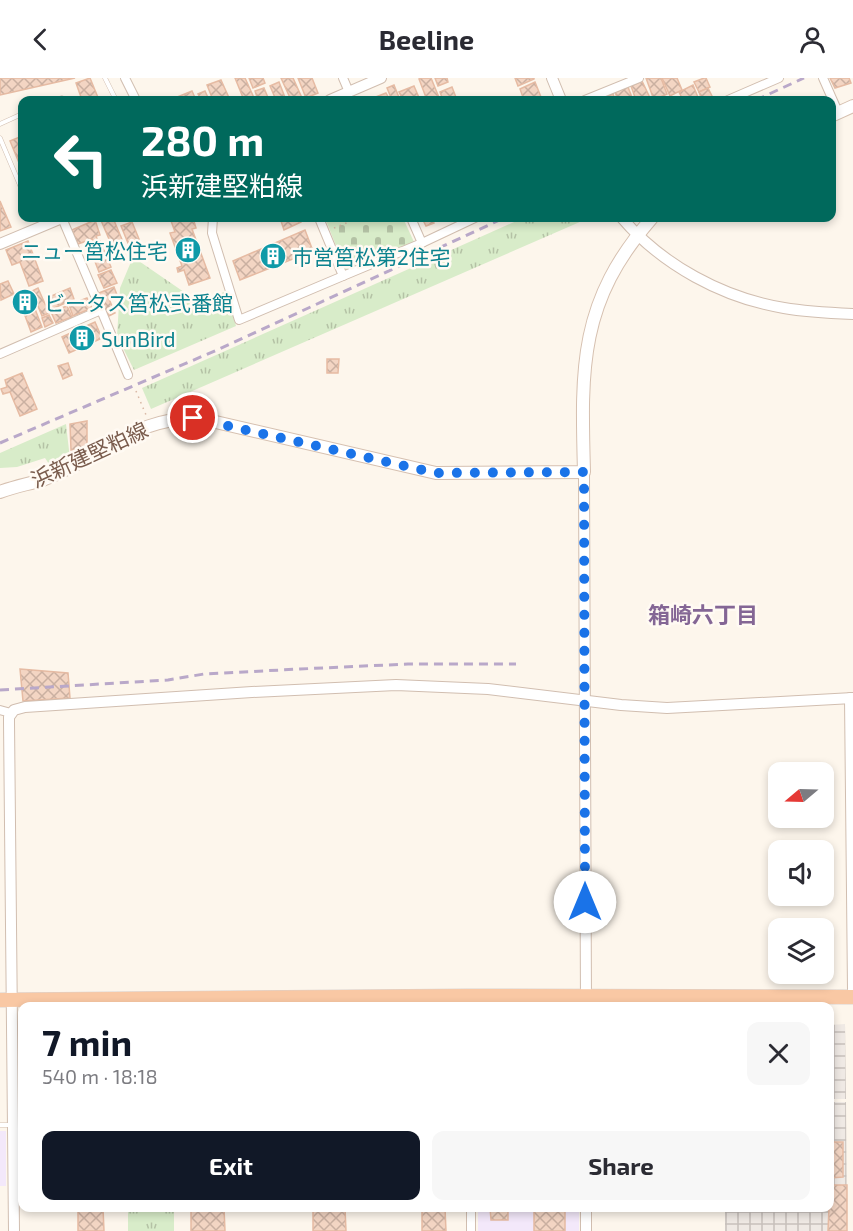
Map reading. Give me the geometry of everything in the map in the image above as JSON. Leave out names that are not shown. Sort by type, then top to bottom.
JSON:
[{"type":"highway","points":[[6,1000],[586,1002],[853,997]]},
{"type":"main road","points":[[836,113],[853,106]]},
{"type":"main road","points":[[584,472],[583,382],[590,333],[604,289],[613,270],[648,222]]},
{"type":"main road","name":"浜新建堅粕線","points":[[0,492],[45,478],[150,424],[181,418],[207,420],[436,473],[584,472]]},
{"type":"street","points":[[125,78],[134,96]]},
{"type":"street","points":[[343,78],[349,92]]},
{"type":"street","points":[[340,96],[381,78]]},
{"type":"street","points":[[552,78],[559,96]]},
{"type":"street","points":[[595,96],[639,78]]},
{"type":"street","points":[[737,96],[779,78]]},
{"type":"street","points":[[823,78],[828,96]]},
{"type":"street","points":[[0,244],[52,222]]},
{"type":"street","points":[[64,222],[128,375]]},
{"type":"street","points":[[213,222],[212,232],[239,320],[467,222]]},
{"type":"street","points":[[321,222],[343,276]]},
{"type":"street","points":[[413,222],[422,243]]},
{"type":"street","points":[[626,222],[663,256],[689,273],[732,294],[784,308],[853,314]]},
{"type":"street","points":[[0,354],[101,310]]},
{"type":"street","points":[[584,472],[586,1002]]},
{"type":"street","points":[[14,1231],[13,1125],[6,1000],[5,777],[9,722],[5,712],[25,707],[379,685],[488,689],[621,705],[687,708],[852,698],[853,990]]},
{"type":"street","points":[[471,1212],[471,1231]]},
{"type":"street","points":[[586,1212],[586,1231]]},
{"type":"lane","points":[[105,78],[114,96]]},
{"type":"lane","points":[[0,124],[18,116]]},
{"type":"lane","points":[[0,138],[18,181]]},
{"type":"lane","points":[[0,1125],[13,1125]]},
{"type":"path","points":[[325,232],[350,222]]},
{"type":"path","points":[[136,391],[150,424]]},
{"type":"shaded area","points":[[845,1024],[846,1099],[834,1099],[834,1025]]},
{"type":"shaded area","points":[[834,1102],[846,1102],[847,1231],[725,1231],[725,1212],[834,1212]]},
{"type":"shaded area","points":[[0,1131],[6,1131],[6,1186],[0,1186]]},
{"type":"shaded area","points":[[478,1212],[579,1212],[579,1231],[478,1231]]},
{"type":"green space","points":[[327,222],[405,222],[414,242],[346,271]]},
{"type":"green space","points":[[514,222],[580,222],[151,409],[142,388]]},
{"type":"green space","points":[[133,257],[200,303],[226,291],[236,326],[134,370],[117,336],[120,288]]},
{"type":"green space","points":[[66,424],[70,459],[51,467],[45,458],[17,467],[0,468],[0,453]]},
{"type":"green space","points":[[128,1212],[174,1212],[174,1231],[128,1231]]},
{"type":"building","points":[[0,78],[75,78],[0,95]]},
{"type":"building","points":[[90,78],[97,96],[81,96],[76,83]]},
{"type":"building","points":[[235,78],[245,78],[253,96],[242,96]]},
{"type":"building","points":[[249,78],[263,78],[265,83],[253,88]]},
{"type":"building","points":[[281,78],[293,78],[301,96],[289,96]]},
{"type":"building","points":[[298,78],[312,78],[318,93],[305,96]]},
{"type":"building","points":[[431,78],[438,96],[425,96],[419,79]]},
{"type":"building","points":[[435,78],[447,78],[448,82],[438,86]]},
{"type":"building","points":[[515,78],[534,78],[534,79],[518,86]]},
{"type":"building","points":[[646,78],[661,78],[667,94],[653,96]]},
{"type":"building","points":[[662,78],[677,78],[682,90],[670,96]]},
{"type":"building","points":[[704,78],[710,87],[699,92],[694,82]]},
{"type":"building","points":[[830,78],[849,78],[851,83],[835,88]]},
{"type":"building","points":[[221,80],[228,96],[211,96],[207,85]]},
{"type":"building","points":[[642,81],[649,96],[635,96],[631,86]]},
{"type":"building","points":[[279,82],[284,96],[274,96],[270,86]]},
{"type":"building","points":[[535,82],[541,96],[523,96],[520,89]]},
{"type":"building","points":[[394,85],[398,96],[390,96],[387,88]]},
{"type":"building","points":[[693,85],[697,96],[681,96],[679,92]]},
{"type":"building","points":[[414,86],[418,96],[401,96],[399,92]]},
{"type":"building","points":[[452,87],[455,96],[442,96],[440,92]]},
{"type":"building","points":[[628,87],[631,96],[616,96],[615,92]]},
{"type":"building","points":[[264,88],[267,96],[257,96],[255,91]]},
{"type":"building","points":[[708,88],[712,96],[700,96],[699,92]]},
{"type":"building","points":[[192,91],[194,96],[180,96]]},
{"type":"building","points":[[205,91],[207,96],[199,96],[198,94]]},
{"type":"building","points":[[18,138],[18,160],[10,141]]},
{"type":"building","points":[[0,201],[11,227],[0,231]]},
{"type":"building","points":[[96,222],[100,235],[96,236],[98,242],[100,241],[111,267],[99,272],[89,246],[94,244],[92,239],[78,244],[72,230]]},
{"type":"building","points":[[102,222],[115,222],[126,249],[115,253]]},
{"type":"building","points":[[132,222],[139,239],[128,243],[121,226]]},
{"type":"building","name":"ニュー筥松住宅","points":[[171,222],[194,222],[196,228],[192,229],[210,278],[189,285],[184,270],[178,272],[177,268],[182,266],[170,233],[175,232]]},
{"type":"building","points":[[281,222],[301,222],[284,230]]},
{"type":"building","points":[[424,222],[434,222],[434,223],[426,226]]},
{"type":"building","name":"市営筥松第2住宅","points":[[305,230],[313,251],[240,280],[233,261]]},
{"type":"building","points":[[28,241],[43,281],[29,286],[20,262],[12,265],[6,250]]},
{"type":"building","points":[[111,270],[117,283],[104,288],[98,275]]},
{"type":"building","points":[[8,281],[14,294],[1,300],[0,284]]},
{"type":"building","points":[[114,287],[117,295],[109,299],[115,313],[109,316],[99,293]]},
{"type":"building","points":[[38,288],[49,313],[42,316],[32,291]]},
{"type":"building","points":[[70,288],[74,299],[52,309],[47,298]]},
{"type":"building","name":"ビータス筥松弐番館","points":[[28,292],[34,307],[23,312],[17,296]]},
{"type":"building","points":[[87,298],[92,308],[73,316],[69,305]]},
{"type":"building","points":[[67,306],[72,317],[56,323],[51,312]]},
{"type":"building","points":[[35,309],[42,327],[31,332],[24,313]]},
{"type":"building","points":[[49,315],[53,323],[45,327],[42,318]]},
{"type":"building","name":"SunBird","points":[[95,322],[102,338],[69,353],[62,337]]},
{"type":"building","points":[[327,359],[339,359],[338,373],[327,373]]},
{"type":"building","points":[[68,363],[72,375],[63,379],[58,366]]},
{"type":"building","points":[[22,373],[37,409],[20,416],[10,392],[3,394],[1,389],[7,387],[5,380]]},
{"type":"building","points":[[87,421],[87,450],[71,450],[70,424]]},
{"type":"building","points":[[20,669],[68,673],[70,698],[23,701]]},
{"type":"building","points":[[834,1142],[843,1142],[843,1177],[834,1178]]},
{"type":"building","points":[[834,1185],[847,1185],[847,1231],[828,1231],[829,1212],[834,1212]]},
{"type":"building","points":[[78,1212],[103,1212],[104,1231],[78,1231]]},
{"type":"building","points":[[191,1212],[224,1212],[225,1231],[191,1231]]},
{"type":"building","points":[[313,1212],[345,1212],[346,1231],[313,1231]]},
{"type":"building","points":[[422,1212],[445,1212],[446,1231],[422,1231]]},
{"type":"building","points":[[490,1212],[508,1212],[508,1220],[491,1220]]},
{"type":"building","points":[[534,1212],[565,1212],[565,1231],[534,1231]]},
{"type":"railway","points":[[765,96],[804,78]]},
{"type":"railway","points":[[0,443],[217,350],[495,222]]},
{"type":"railway","points":[[0,690],[300,669],[408,664],[516,664]]},
{"type":"place","name":"ニュー筥松住宅","points":[[188,250]]},
{"type":"place","name":"市営筥松第2住宅","points":[[273,256]]},
{"type":"place","name":"ビータス筥松弐番館","points":[[25,302]]},
{"type":"place","name":"SunBird","points":[[82,338]]},
{"type":"district","name":"箱崎六丁目","points":[[703,614]]},
{"type":"route","points":[[193,418],[436,473],[584,472],[585,902]]}]
